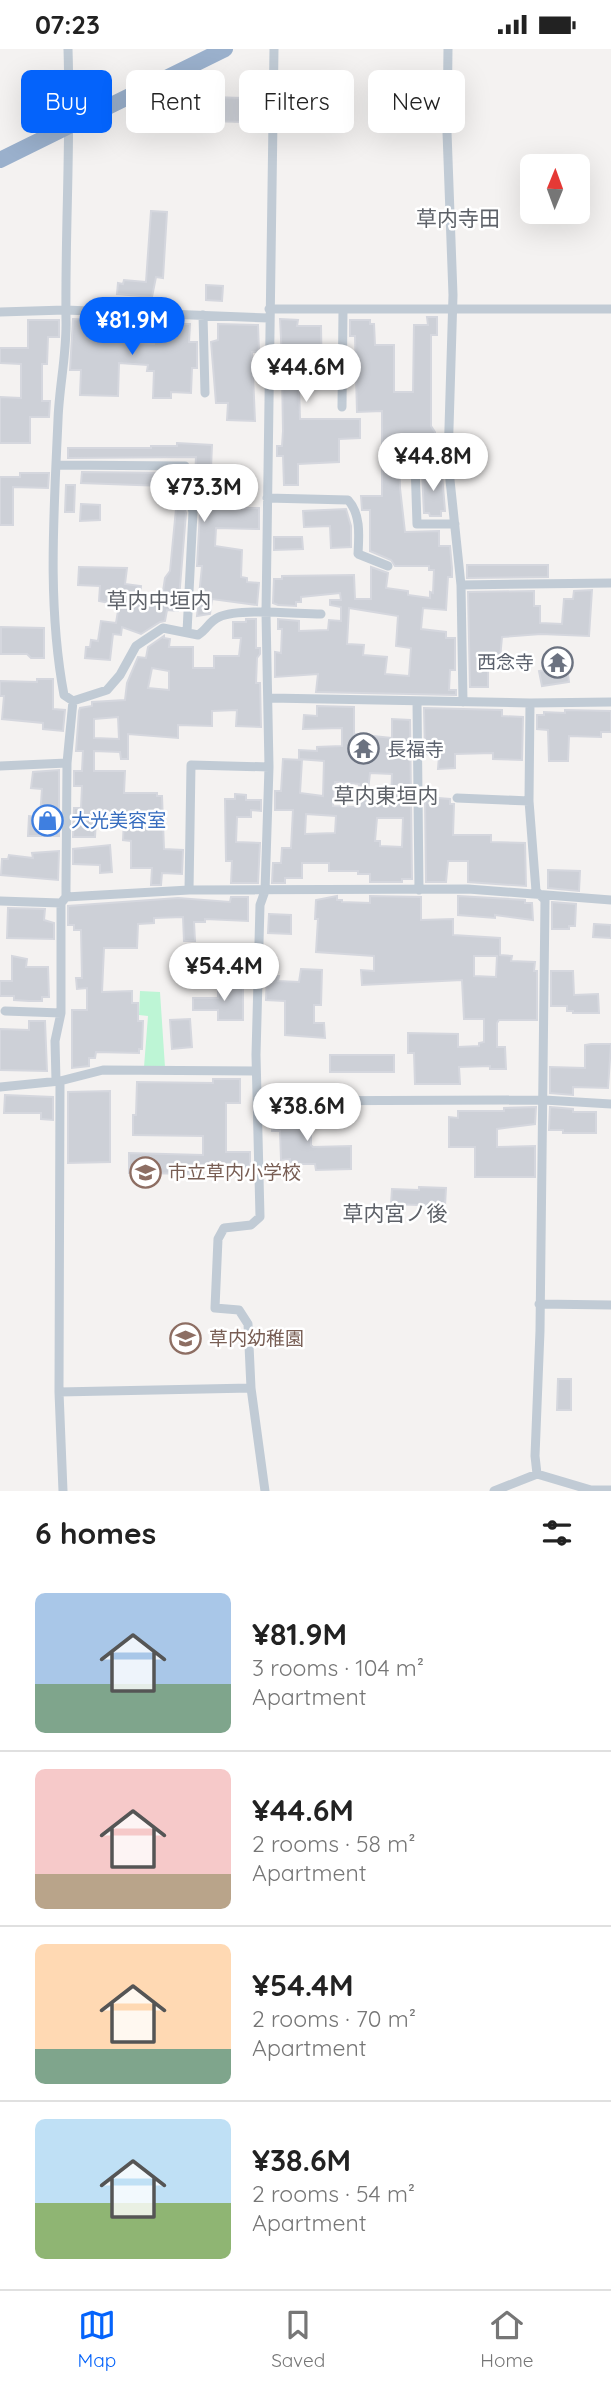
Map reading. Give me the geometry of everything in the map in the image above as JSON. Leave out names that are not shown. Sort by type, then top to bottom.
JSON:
[{"type":"highway","points":[[112,104],[225,49]]},
{"type":"highway","points":[[0,160],[54,133]]},
{"type":"street","points":[[68,49],[69,70]]},
{"type":"street","points":[[265,1491],[251,1388],[248,1324],[239,1310],[215,1308],[220,1235],[224,1228],[251,1225],[260,1217],[256,1071],[260,905],[265,891],[269,767],[270,698],[266,613],[274,49]]},
{"type":"street","points":[[448,49],[447,132],[452,307],[448,461],[461,585],[463,702]]},
{"type":"street","points":[[70,133],[52,598],[57,657],[64,695],[73,701]]},
{"type":"street","points":[[0,312],[65,310],[203,316],[452,307],[559,311],[611,309]]},
{"type":"street","points":[[342,407],[343,310]]},
{"type":"street","points":[[203,316],[205,393]]},
{"type":"street","points":[[448,461],[415,463],[417,524],[455,524]]},
{"type":"street","points":[[58,465],[185,466],[192,512],[187,632]]},
{"type":"street","points":[[267,498],[348,500],[355,507],[359,534],[358,554],[388,566]]},
{"type":"street","points":[[461,585],[611,583]]},
{"type":"street","points":[[73,701],[107,690],[120,675],[136,646],[163,628],[198,635],[205,631],[211,621],[230,614],[321,614]]},
{"type":"street","points":[[270,698],[611,702]]},
{"type":"street","points":[[63,1491],[59,1392],[58,1081],[55,1041],[61,1013],[67,763],[73,701]]},
{"type":"street","points":[[417,701],[419,890]]},
{"type":"street","points":[[530,703],[529,801],[536,891],[545,900],[544,1100],[535,1456],[537,1474]]},
{"type":"street","points":[[0,766],[67,763]]},
{"type":"street","points":[[189,890],[191,765],[269,767]]},
{"type":"street","points":[[457,798],[529,801]]},
{"type":"street","points":[[0,901],[63,900],[189,890],[468,889],[611,900]]},
{"type":"street","points":[[5,1011],[61,1013]]},
{"type":"street","points":[[0,1087],[58,1081],[103,1070],[256,1071]]},
{"type":"street","points":[[258,1101],[544,1100],[611,1104]]},
{"type":"street","points":[[540,1304],[611,1305]]},
{"type":"street","points":[[59,1392],[251,1388]]},
{"type":"street","points":[[494,1491],[537,1474],[591,1490],[611,1490]]},
{"type":"green space","points":[[140,991],[160,992],[165,1067],[144,1067],[148,1016],[139,1015]]},
{"type":"building","points":[[225,97],[239,98],[239,122],[225,121]]},
{"type":"building","points":[[151,211],[167,212],[163,278],[156,277],[152,297],[117,294],[118,283],[123,284],[124,280],[146,282]]},
{"type":"building","points":[[206,285],[223,286],[222,301],[206,300]]},
{"type":"building","points":[[427,317],[437,317],[437,335],[431,335],[431,426],[435,432],[435,446],[403,446],[403,451],[399,451],[400,488],[405,532],[439,531],[439,546],[450,546],[452,577],[448,577],[446,610],[423,608],[421,629],[446,632],[446,638],[455,638],[455,670],[450,670],[449,690],[456,690],[456,695],[316,692],[318,674],[275,677],[275,652],[281,653],[282,629],[278,629],[278,619],[299,621],[299,631],[328,630],[329,620],[341,621],[341,607],[330,605],[330,600],[341,600],[340,593],[301,597],[301,602],[296,602],[296,606],[278,605],[273,603],[274,579],[282,579],[282,576],[354,575],[355,599],[371,599],[371,567],[388,573],[386,588],[430,598],[430,592],[433,593],[434,570],[429,570],[429,566],[395,566],[391,560],[370,551],[370,510],[362,510],[361,496],[382,496],[382,411],[357,412],[355,336],[350,336],[350,320],[370,320],[370,324],[374,324],[375,345],[394,345],[394,392],[413,392],[414,325],[428,325]],"holes":[[[349,608],[398,616],[396,646],[411,648],[409,676],[385,674],[387,657],[363,655],[364,645],[347,644]]]},
{"type":"building","points":[[73,319],[122,322],[121,342],[154,344],[154,324],[190,324],[189,342],[197,342],[197,368],[192,368],[191,393],[171,392],[171,398],[153,398],[154,371],[147,371],[148,365],[119,363],[118,396],[80,395],[81,370],[70,370]]},
{"type":"building","points":[[280,319],[298,320],[297,326],[321,326],[322,385],[299,385],[300,419],[360,419],[360,438],[339,439],[339,462],[298,464],[298,485],[284,485],[283,456],[277,456],[277,446],[282,446],[283,431],[282,373],[278,373],[278,358],[282,358]]},
{"type":"building","points":[[28,320],[59,320],[59,337],[48,337],[47,364],[42,364],[42,401],[50,401],[49,417],[30,417],[30,443],[0,443],[0,397],[21,398],[21,364],[0,363],[0,348],[28,348]]},
{"type":"building","points":[[218,324],[258,325],[259,352],[252,352],[255,421],[227,420],[228,403],[216,403],[211,342],[218,340]]},
{"type":"building","points":[[177,443],[212,445],[210,492],[239,493],[238,508],[259,508],[259,529],[216,528],[215,546],[242,550],[241,577],[247,578],[247,582],[259,583],[257,605],[212,599],[210,614],[197,616],[202,566],[197,566],[200,512],[192,478],[195,478],[196,457],[68,458],[68,448],[151,448],[177,446]]},
{"type":"building","points":[[438,471],[438,474],[442,474],[445,511],[441,511],[441,516],[430,516],[429,513],[424,513],[422,472]]},
{"type":"building","points":[[82,472],[177,473],[181,490],[178,490],[177,507],[164,506],[165,486],[81,483]]},
{"type":"building","points":[[20,473],[49,473],[48,488],[13,487],[13,525],[0,525],[0,477],[20,477]]},
{"type":"building","points":[[66,485],[75,485],[74,512],[65,512]]},
{"type":"building","points":[[81,504],[100,505],[100,520],[80,521]]},
{"type":"building","points":[[176,509],[185,510],[186,513],[178,611],[167,610],[165,621],[141,634],[122,627],[121,635],[113,634],[110,660],[85,658],[86,647],[90,647],[91,640],[98,641],[101,621],[116,623],[119,605],[99,601],[100,586],[78,585],[79,567],[127,568],[125,584],[141,586],[139,603],[161,605],[165,578],[170,571]]},
{"type":"building","points":[[346,509],[351,526],[351,547],[331,548],[330,526],[304,527],[303,511]]},
{"type":"building","points":[[274,537],[302,537],[303,549],[274,550]]},
{"type":"building","points":[[467,565],[548,565],[548,577],[467,578]]},
{"type":"building","points":[[592,590],[589,636],[541,634],[502,637],[500,659],[488,659],[488,687],[470,687],[468,592],[534,591],[534,606],[540,606],[540,623],[562,624],[564,599],[573,599],[574,591]]},
{"type":"building","points":[[246,619],[256,619],[256,648],[260,648],[260,654],[257,658],[256,683],[260,683],[261,727],[236,726],[237,710],[212,711],[212,726],[178,725],[178,738],[128,734],[128,759],[121,759],[120,752],[94,751],[94,771],[125,771],[124,793],[157,793],[157,796],[162,796],[164,849],[183,850],[182,874],[162,873],[161,885],[151,885],[152,868],[131,868],[131,841],[123,840],[124,820],[96,820],[95,837],[73,837],[74,808],[81,808],[82,786],[74,786],[74,771],[82,771],[83,751],[76,751],[80,708],[92,706],[92,702],[125,700],[127,683],[138,657],[146,658],[148,647],[164,636],[170,639],[169,647],[193,647],[193,668],[214,668],[214,656],[239,656],[241,638],[233,638],[233,622],[246,622]],"holes":[[[152,668],[169,671],[169,690],[148,688]],[[118,717],[119,739],[94,738],[94,719]]]},
{"type":"building","points":[[1,627],[44,628],[44,658],[31,658],[27,654],[1,654]]},
{"type":"building","points":[[567,667],[569,682],[542,686],[539,671]]},
{"type":"building","points":[[37,679],[53,679],[53,709],[65,710],[63,731],[43,729],[43,723],[2,719],[4,696],[0,696],[0,681],[37,682]]},
{"type":"building","points":[[317,706],[354,707],[354,734],[392,738],[392,719],[410,720],[412,879],[402,879],[402,882],[370,882],[370,874],[358,874],[358,871],[329,871],[329,863],[302,863],[302,878],[285,878],[285,883],[272,883],[273,863],[281,863],[282,848],[291,848],[293,810],[275,810],[275,791],[281,791],[283,759],[302,760],[300,793],[323,796],[324,761],[299,759],[299,750],[317,751],[317,747],[342,746],[342,728],[303,729],[304,715],[317,716]],"holes":[[[370,773],[392,774],[391,800],[367,800]],[[335,782],[359,784],[357,807],[333,806]],[[306,814],[336,816],[335,833],[305,834]],[[377,818],[403,818],[402,847],[380,846],[380,841],[375,841]]]},
{"type":"building","points":[[424,708],[502,710],[502,716],[523,717],[522,760],[493,759],[493,753],[455,754],[455,768],[438,769],[439,756],[425,754]]},
{"type":"building","points":[[565,710],[611,711],[611,732],[601,732],[601,737],[569,736],[568,761],[549,761],[548,730],[537,729],[537,715],[544,715],[544,712],[565,713]]},
{"type":"building","points":[[59,770],[59,836],[28,836],[29,816],[40,817],[42,789],[31,788],[33,772]]},
{"type":"building","points":[[235,794],[246,795],[246,800],[261,800],[261,811],[251,810],[251,817],[237,817],[236,842],[260,843],[258,883],[231,883],[232,861],[226,861],[225,799],[235,799]]},
{"type":"building","points":[[425,797],[450,799],[450,804],[454,804],[453,835],[491,835],[491,842],[525,843],[526,886],[468,882],[468,861],[448,861],[446,882],[426,882]]},
{"type":"building","points":[[110,845],[112,872],[100,873],[100,865],[73,864],[73,849]]},
{"type":"building","points":[[59,851],[58,880],[1,875],[2,859],[8,859],[9,855],[33,858],[32,853]]},
{"type":"building","points":[[548,870],[580,871],[579,891],[548,888]]},
{"type":"building","points":[[337,896],[337,900],[342,902],[370,903],[370,896],[421,897],[421,920],[453,919],[453,935],[500,938],[500,955],[512,956],[511,961],[535,962],[537,1020],[499,1020],[497,1023],[497,1047],[505,1047],[506,1069],[490,1069],[490,1066],[459,1067],[460,1084],[415,1084],[414,1053],[408,1053],[408,1033],[458,1034],[458,1047],[479,1046],[479,1043],[484,1042],[484,1019],[464,1019],[462,980],[362,985],[361,970],[374,971],[374,956],[316,952],[316,900]],"holes":[[[474,956],[497,956],[496,977],[474,976]]]},
{"type":"building","points":[[458,896],[525,900],[525,903],[532,903],[533,920],[495,915],[495,918],[458,915]]},
{"type":"building","points":[[231,897],[248,897],[248,921],[205,919],[205,922],[194,922],[195,941],[184,941],[183,917],[154,918],[154,923],[138,924],[137,948],[104,948],[102,992],[132,991],[132,1003],[138,1003],[138,1021],[143,1021],[142,1049],[139,1049],[139,1053],[96,1052],[95,1058],[89,1058],[89,1066],[72,1068],[72,1010],[87,1010],[87,988],[77,989],[76,978],[82,978],[81,930],[74,930],[74,925],[68,925],[68,906],[178,898],[230,902]]},
{"type":"building","points":[[552,902],[576,904],[575,926],[569,926],[569,929],[552,929]]},
{"type":"building","points":[[8,908],[45,909],[44,920],[54,923],[54,939],[7,938]]},
{"type":"building","points":[[269,914],[291,915],[291,934],[268,933]]},
{"type":"building","points":[[594,924],[611,925],[611,938],[593,937]]},
{"type":"building","points":[[12,956],[27,959],[26,967],[48,967],[49,997],[42,997],[42,1001],[29,1001],[14,1000],[14,996],[0,996],[0,981],[12,981]]},
{"type":"building","points":[[301,969],[322,970],[321,1005],[314,1005],[314,1023],[324,1023],[325,1038],[285,1035],[285,1001],[266,1000],[267,976],[279,976],[278,981],[299,982]]},
{"type":"building","points":[[551,971],[573,971],[574,995],[598,994],[599,1013],[573,1013],[567,1011],[567,1006],[551,1006]]},
{"type":"building","points":[[218,986],[243,987],[243,1020],[218,1020],[218,1010],[193,1010],[193,998],[218,998]]},
{"type":"building","points":[[190,1019],[192,1047],[172,1049],[170,1020]]},
{"type":"building","points":[[29,1021],[45,1021],[47,1071],[0,1070],[0,1029],[29,1030]]},
{"type":"building","points":[[611,1044],[608,1088],[573,1087],[573,1095],[550,1093],[550,1067],[585,1068],[585,1045]]},
{"type":"building","points":[[330,1055],[394,1055],[394,1072],[330,1072]]},
{"type":"building","points":[[213,1079],[240,1079],[240,1103],[226,1103],[226,1152],[250,1152],[250,1169],[203,1168],[203,1174],[129,1173],[129,1153],[203,1155],[203,1136],[133,1135],[137,1082],[213,1083]]},
{"type":"building","points":[[110,1091],[110,1162],[68,1163],[68,1092]]},
{"type":"building","points":[[5,1095],[53,1097],[53,1120],[41,1119],[41,1113],[4,1113]]},
{"type":"building","points":[[536,1107],[535,1124],[497,1129],[497,1147],[535,1146],[535,1177],[475,1177],[475,1147],[449,1147],[449,1117],[458,1118],[458,1111],[504,1111],[504,1108]]},
{"type":"building","points":[[550,1107],[573,1109],[573,1112],[596,1112],[596,1133],[563,1133],[563,1130],[549,1130]]},
{"type":"building","points":[[311,1110],[311,1145],[351,1146],[351,1169],[316,1170],[315,1164],[290,1164],[290,1159],[281,1160],[280,1131],[272,1131],[272,1113]]},
{"type":"building","points":[[419,1187],[446,1188],[445,1206],[391,1204],[392,1189],[419,1190]]},
{"type":"building","points":[[558,1379],[571,1379],[571,1410],[557,1410]]},
{"type":"place","name":"西念寺","points":[[557,662]]},
{"type":"place","name":"長福寺","points":[[364,749]]},
{"type":"place","name":"大光美容室","points":[[48,820]]},
{"type":"place","name":"市立草内小学校","points":[[145,1172]]},
{"type":"place","name":"草内幼稚園","points":[[186,1338]]},
{"type":"district","name":"草内寺田","points":[[458,218]]},
{"type":"district","name":"草内中垣内","points":[[159,600]]},
{"type":"district","name":"草内東垣内","points":[[386,795]]},
{"type":"district","name":"草内宮ノ後","points":[[395,1213]]}]
